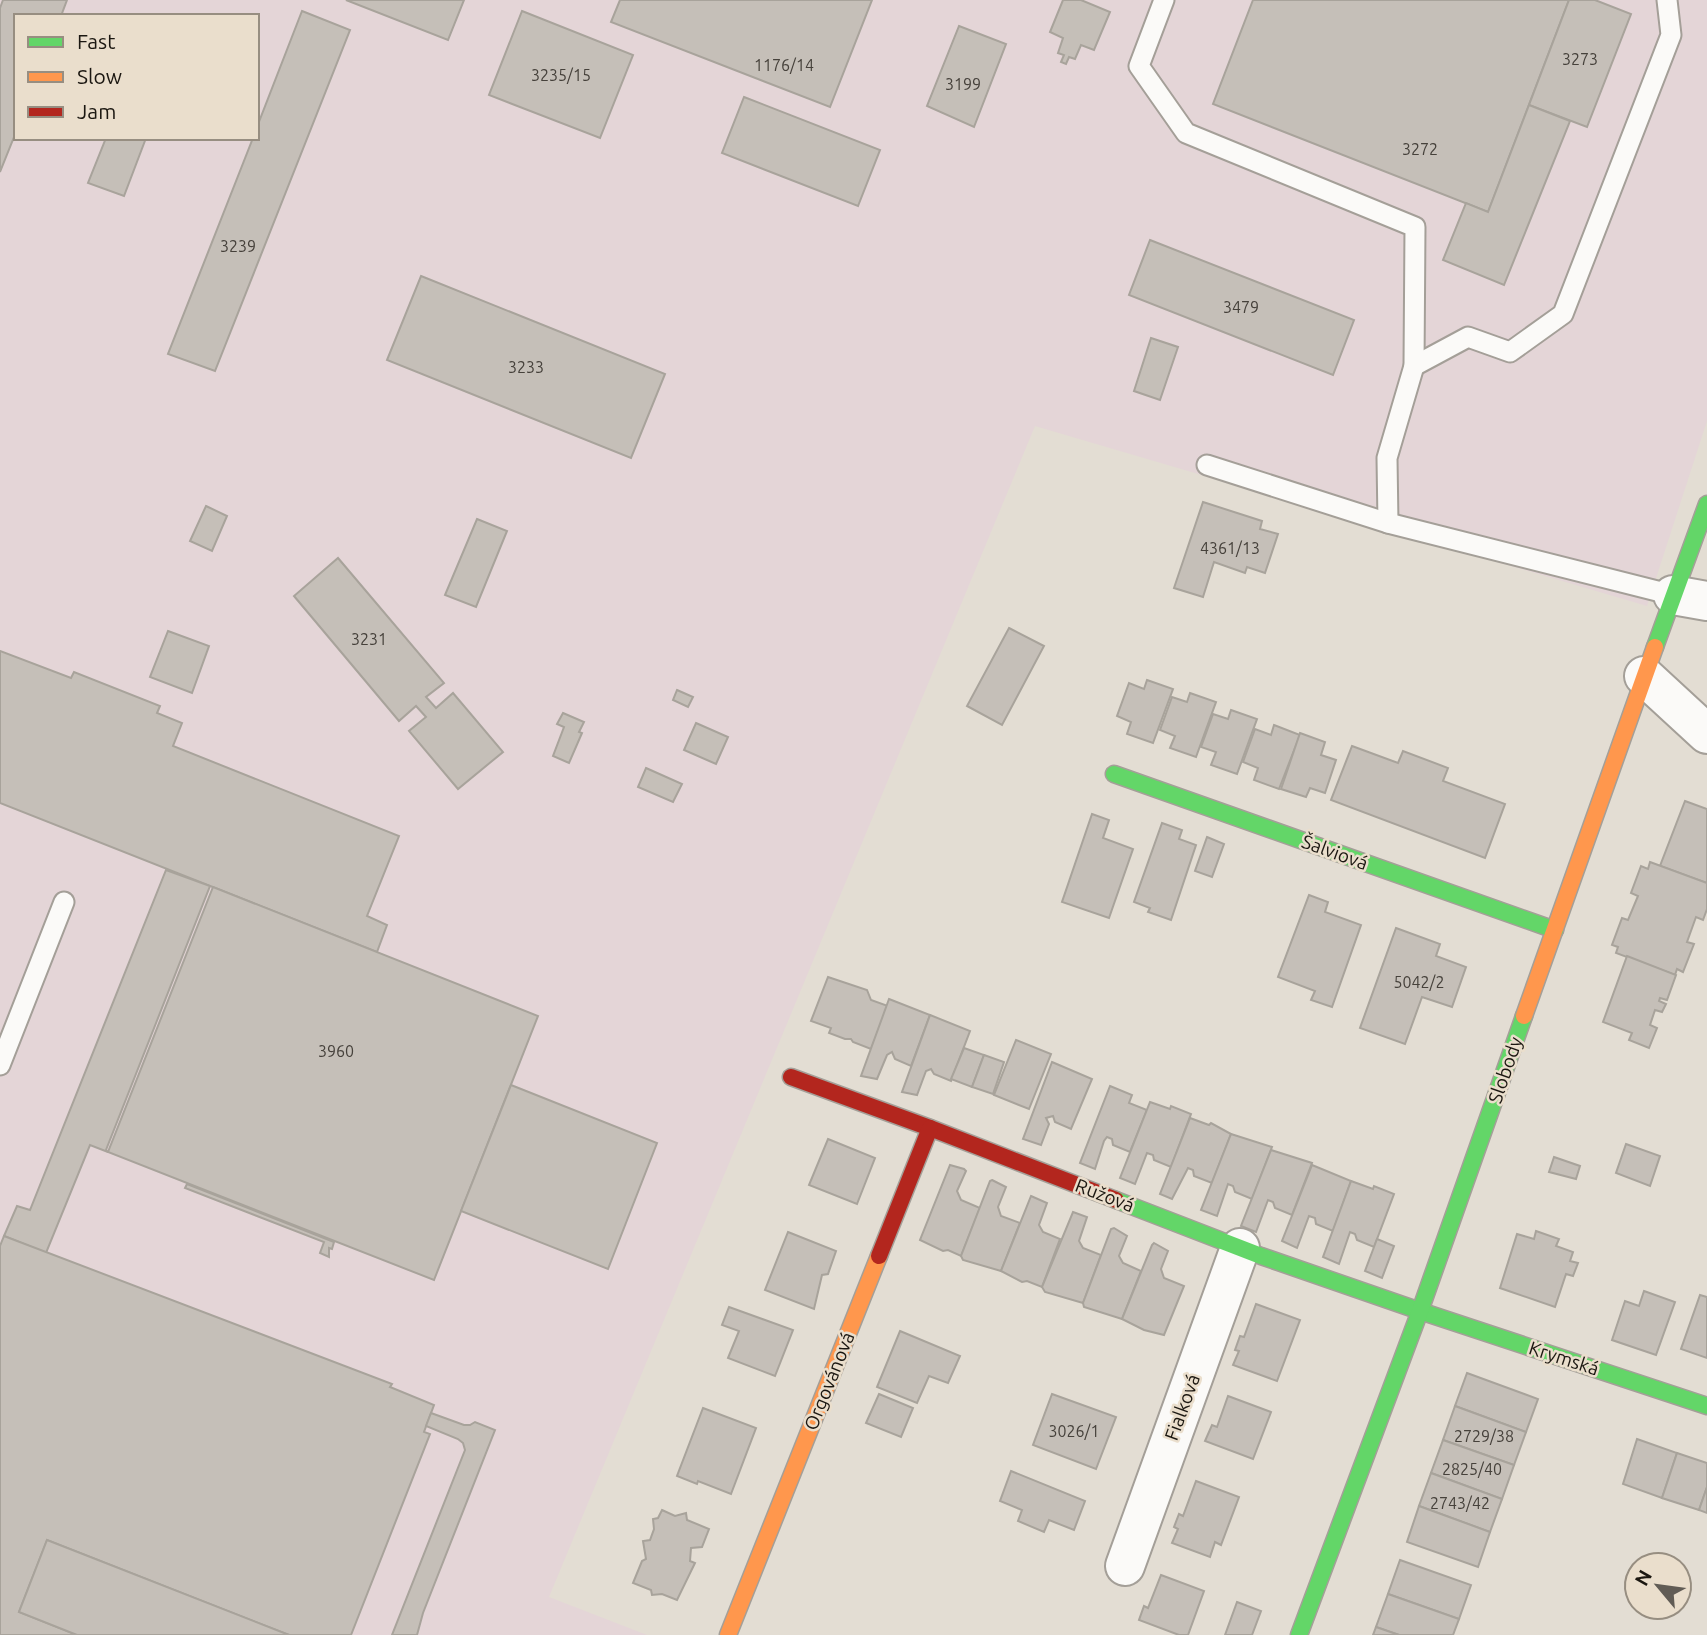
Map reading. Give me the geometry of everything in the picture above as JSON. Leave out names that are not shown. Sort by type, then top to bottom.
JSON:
[{"type":"street","name":"Slobody","points":[[1299,1635],[1420,1311],[1644,676],[1690,598],[1707,504]]},
{"type":"street","points":[[1644,676],[1707,733]]},
{"type":"street","name":"Šalviová","points":[[1114,774],[1555,930]]},
{"type":"street","name":"Ružová","points":[[790,1077],[1240,1248],[1420,1311]]},
{"type":"street","name":"Orgovánová","points":[[728,1635],[930,1128]]},
{"type":"street","name":"Fialková","points":[[1125,1566],[1240,1248]]},
{"type":"street","name":"Krymská","points":[[1420,1311],[1707,1406]]},
{"type":"lane","points":[[1164,0],[1139,66],[1186,133],[1415,227],[1415,366],[1387,458],[1388,523]]},
{"type":"lane","points":[[1415,366],[1468,337],[1510,352],[1563,314],[1671,35],[1667,0]]},
{"type":"lane","points":[[1207,465],[1388,523],[1690,598]]},
{"type":"lane","points":[[0,1065],[64,902]]},
{"type":"shaded area","points":[[0,0],[1707,0],[1707,421],[1647,606],[1035,426],[549,1597],[647,1635],[0,1635]]},
{"type":"building","points":[[3,0],[67,0],[62,14],[14,14],[14,137],[0,172],[0,8]]},
{"type":"building","points":[[346,0],[464,0],[448,40]]},
{"type":"building","points":[[620,0],[872,0],[830,107],[611,22]]},
{"type":"building","points":[[1063,0],[1081,0],[1110,12],[1094,50],[1081,45],[1075,59],[1069,57],[1066,64],[1061,62],[1064,55],[1058,53],[1063,38],[1050,32]]},
{"type":"building","points":[[1253,0],[1569,0],[1488,212],[1213,104]]},
{"type":"building","points":[[1569,0],[1595,0],[1631,14],[1587,127],[1529,105]]},
{"type":"building","points":[[302,11],[350,30],[215,371],[168,354],[252,140],[259,140],[259,122]]},
{"type":"building","points":[[522,11],[633,55],[600,138],[489,95]]},
{"type":"building","points":[[959,26],[1006,44],[974,127],[927,106]]},
{"type":"building","points":[[744,97],[880,150],[858,206],[722,153]]},
{"type":"building","points":[[1529,105],[1570,121],[1504,285],[1443,260],[1466,203],[1488,212]]},
{"type":"building","points":[[105,140],[145,140],[124,196],[88,183]]},
{"type":"building","points":[[1150,240],[1354,320],[1333,375],[1129,295]]},
{"type":"building","points":[[421,276],[665,374],[631,458],[387,360]]},
{"type":"building","points":[[1151,338],[1178,347],[1160,400],[1134,391]]},
{"type":"building","points":[[1203,502],[1262,521],[1260,529],[1278,534],[1265,573],[1247,567],[1245,573],[1214,562],[1203,597],[1174,588]]},
{"type":"building","points":[[206,506],[227,516],[212,551],[190,541]]},
{"type":"building","points":[[477,519],[507,531],[476,607],[445,595]]},
{"type":"building","points":[[338,558],[444,683],[426,697],[436,708],[453,693],[503,752],[458,789],[409,731],[426,717],[416,706],[399,721],[294,596]]},
{"type":"building","points":[[1009,628],[1044,646],[1002,725],[967,706]]},
{"type":"building","points":[[168,631],[209,646],[192,693],[150,677]]},
{"type":"building","points":[[0,651],[71,678],[74,672],[160,706],[157,713],[182,723],[173,746],[399,836],[367,916],[387,925],[377,952],[0,803]]},
{"type":"building","points":[[1147,680],[1173,689],[1153,743],[1127,734],[1131,722],[1117,716],[1129,683],[1144,689]]},
{"type":"building","points":[[677,690],[693,697],[688,707],[673,700]]},
{"type":"building","points":[[1190,693],[1216,702],[1196,757],[1170,748],[1175,736],[1160,730],[1172,697],[1187,702]]},
{"type":"building","points":[[1231,710],[1257,719],[1237,774],[1211,765],[1216,752],[1201,747],[1213,714],[1228,719]]},
{"type":"building","points":[[563,713],[584,722],[569,763],[553,756],[564,727],[557,724]]},
{"type":"building","points":[[696,723],[728,737],[716,764],[684,750]]},
{"type":"building","points":[[1274,725],[1300,735],[1279,789],[1254,780],[1258,768],[1243,762],[1255,729],[1271,735]]},
{"type":"building","points":[[1300,733],[1325,742],[1321,755],[1336,760],[1325,793],[1310,788],[1306,797],[1281,789]]},
{"type":"building","points":[[1352,746],[1398,763],[1403,751],[1448,768],[1443,781],[1505,804],[1485,858],[1331,800]]},
{"type":"building","points":[[646,768],[682,784],[673,802],[638,787]]},
{"type":"building","points":[[1685,801],[1707,809],[1707,883],[1660,866]]},
{"type":"building","points":[[1092,814],[1109,820],[1103,838],[1133,849],[1109,918],[1062,902]]},
{"type":"building","points":[[1162,823],[1182,830],[1179,839],[1196,845],[1171,920],[1148,912],[1150,908],[1134,902]]},
{"type":"building","points":[[1207,837],[1224,844],[1212,877],[1195,871]]},
{"type":"building","points":[[1650,862],[1707,883],[1707,909],[1703,920],[1696,917],[1687,942],[1694,944],[1683,972],[1677,969],[1675,975],[1616,953],[1618,947],[1612,945],[1622,918],[1628,920],[1638,896],[1631,893],[1641,866],[1648,869]]},
{"type":"building","points":[[166,870],[210,886],[106,1150],[108,1152],[90,1145],[46,1253],[4,1236],[17,1206],[30,1210]]},
{"type":"building","points":[[213,887],[538,1016],[434,1280],[108,1152]]},
{"type":"building","points":[[1309,895],[1328,902],[1325,912],[1361,925],[1332,1007],[1311,1000],[1315,991],[1278,977]]},
{"type":"building","points":[[1396,928],[1440,944],[1436,956],[1466,967],[1452,1007],[1422,997],[1405,1044],[1360,1028]]},
{"type":"building","points":[[1627,956],[1676,975],[1667,1000],[1660,998],[1659,1001],[1666,1004],[1662,1012],[1655,1010],[1650,1025],[1657,1028],[1649,1048],[1629,1040],[1632,1033],[1603,1022]]},
{"type":"building","points":[[828,977],[867,990],[871,1000],[888,1006],[871,1049],[851,1039],[829,1033],[831,1028],[811,1021]]},
{"type":"building","points":[[889,999],[930,1015],[911,1066],[895,1059],[892,1052],[887,1055],[877,1079],[861,1076]]},
{"type":"building","points":[[930,1015],[970,1031],[951,1081],[934,1074],[931,1069],[926,1071],[917,1095],[902,1092]]},
{"type":"building","points":[[1016,1040],[1051,1054],[1029,1109],[994,1095]]},
{"type":"building","points":[[964,1048],[984,1055],[972,1087],[951,1079]]},
{"type":"building","points":[[984,1055],[1004,1062],[993,1094],[972,1087]]},
{"type":"building","points":[[1052,1062],[1092,1079],[1071,1129],[1055,1122],[1053,1116],[1046,1118],[1049,1124],[1041,1145],[1023,1139]]},
{"type":"building","points":[[511,1085],[657,1143],[608,1269],[461,1211]]},
{"type":"building","points":[[1110,1086],[1132,1095],[1129,1103],[1147,1110],[1130,1152],[1113,1145],[1112,1139],[1107,1137],[1095,1169],[1080,1163]]},
{"type":"building","points":[[1150,1102],[1191,1114],[1171,1167],[1154,1160],[1153,1155],[1147,1153],[1135,1184],[1120,1178]]},
{"type":"building","points":[[1190,1118],[1209,1125],[1211,1123],[1231,1134],[1212,1183],[1194,1176],[1193,1170],[1188,1168],[1172,1199],[1160,1194]]},
{"type":"building","points":[[1231,1134],[1272,1147],[1252,1199],[1235,1192],[1233,1186],[1228,1184],[1217,1216],[1201,1210]]},
{"type":"building","points":[[828,1139],[875,1158],[857,1204],[809,1185]]},
{"type":"building","points":[[1626,1144],[1660,1156],[1650,1186],[1616,1173]]},
{"type":"building","points":[[1271,1150],[1312,1163],[1292,1215],[1275,1208],[1273,1202],[1268,1200],[1256,1232],[1241,1226]]},
{"type":"building","points":[[1554,1157],[1580,1166],[1576,1179],[1549,1172]]},
{"type":"building","points":[[950,1165],[966,1171],[957,1191],[961,1200],[980,1208],[961,1256],[920,1240]]},
{"type":"building","points":[[1312,1165],[1351,1181],[1333,1231],[1316,1224],[1315,1218],[1309,1216],[1297,1248],[1282,1241]]},
{"type":"building","points":[[992,1180],[1006,1187],[998,1207],[1001,1216],[1020,1223],[1001,1271],[963,1260],[961,1256]]},
{"type":"building","points":[[1351,1181],[1394,1194],[1374,1247],[1357,1240],[1355,1234],[1350,1232],[1339,1264],[1323,1257]]},
{"type":"building","points":[[187,1184],[334,1242],[332,1249],[329,1248],[329,1257],[320,1253],[324,1242],[185,1188]]},
{"type":"building","points":[[1031,1196],[1047,1203],[1039,1225],[1043,1232],[1060,1239],[1042,1287],[1027,1281],[1022,1282],[1001,1271]]},
{"type":"building","points":[[1073,1212],[1087,1217],[1079,1241],[1083,1248],[1101,1255],[1083,1303],[1045,1292],[1042,1287]]},
{"type":"building","points":[[1114,1228],[1127,1236],[1119,1256],[1123,1263],[1141,1271],[1122,1319],[1084,1307],[1083,1303],[1111,1229]]},
{"type":"building","points":[[1536,1231],[1559,1239],[1556,1246],[1573,1252],[1570,1261],[1578,1263],[1573,1276],[1566,1274],[1555,1307],[1500,1288],[1517,1234],[1534,1239]]},
{"type":"building","points":[[788,1232],[836,1251],[828,1274],[822,1275],[814,1309],[765,1290]]},
{"type":"building","points":[[4,1236],[392,1384],[390,1387],[434,1405],[424,1432],[430,1434],[351,1635],[289,1635],[47,1540],[19,1612],[77,1635],[0,1635],[0,1246]]},
{"type":"building","points":[[1377,1239],[1394,1246],[1382,1278],[1365,1271]]},
{"type":"building","points":[[1154,1243],[1168,1251],[1161,1269],[1164,1278],[1184,1286],[1164,1335],[1144,1330],[1122,1319]]},
{"type":"building","points":[[1644,1291],[1675,1302],[1656,1355],[1612,1340],[1625,1301],[1639,1306]]},
{"type":"building","points":[[1700,1295],[1707,1297],[1707,1358],[1681,1349]]},
{"type":"building","points":[[1256,1304],[1300,1320],[1277,1381],[1233,1365],[1239,1351],[1235,1350],[1240,1336],[1244,1337]]},
{"type":"building","points":[[729,1307],[793,1330],[775,1376],[728,1358],[739,1331],[722,1325]]},
{"type":"building","points":[[900,1331],[960,1356],[948,1383],[929,1376],[917,1403],[877,1387]]},
{"type":"building","points":[[1467,1373],[1538,1399],[1526,1432],[1455,1406]]},
{"type":"building","points":[[879,1394],[913,1408],[901,1437],[866,1423]]},
{"type":"building","points":[[1052,1394],[1116,1417],[1096,1469],[1033,1445]]},
{"type":"building","points":[[1228,1396],[1271,1412],[1253,1459],[1205,1441],[1212,1425],[1217,1427]]},
{"type":"building","points":[[1455,1406],[1526,1432],[1514,1465],[1443,1440]]},
{"type":"building","points":[[703,1408],[756,1428],[731,1494],[677,1476]]},
{"type":"building","points":[[431,1413],[464,1425],[475,1422],[495,1430],[423,1613],[417,1635],[392,1635],[465,1450],[458,1439],[426,1426]]},
{"type":"building","points":[[1637,1439],[1677,1453],[1662,1498],[1623,1484]]},
{"type":"building","points":[[1443,1440],[1514,1465],[1502,1499],[1431,1473]]},
{"type":"building","points":[[1677,1453],[1707,1463],[1707,1487],[1699,1510],[1662,1498]]},
{"type":"building","points":[[1011,1471],[1085,1501],[1074,1530],[1049,1520],[1044,1532],[1018,1521],[1022,1510],[1000,1501]]},
{"type":"building","points":[[1431,1473],[1502,1499],[1490,1532],[1419,1506]]},
{"type":"building","points":[[1196,1481],[1239,1497],[1221,1545],[1215,1542],[1210,1557],[1172,1543],[1178,1529],[1174,1527],[1179,1514],[1183,1516]]},
{"type":"building","points":[[1707,1487],[1707,1513],[1699,1510]]},
{"type":"building","points":[[1419,1506],[1490,1532],[1478,1567],[1407,1542]]},
{"type":"building","points":[[662,1510],[675,1516],[686,1513],[687,1520],[709,1529],[702,1547],[691,1548],[690,1561],[695,1563],[677,1600],[662,1594],[652,1595],[651,1590],[633,1583],[642,1561],[646,1559],[643,1541],[650,1540],[654,1529],[653,1519],[658,1518]]},
{"type":"building","points":[[47,1540],[289,1635],[77,1635],[19,1612]]},
{"type":"building","points":[[1400,1560],[1471,1585],[1459,1619],[1388,1594]]},
{"type":"building","points":[[1161,1575],[1204,1591],[1188,1635],[1179,1635],[1139,1620],[1144,1606],[1148,1608]]},
{"type":"building","points":[[1388,1594],[1459,1619],[1453,1635],[1399,1635],[1376,1627]]},
{"type":"building","points":[[1237,1602],[1261,1611],[1252,1635],[1225,1635]]},
{"type":"building","points":[[1376,1627],[1399,1635],[1373,1635]]},
{"type":"traffic: fast","points":[[1655,647],[1707,504]]},
{"type":"traffic: fast","points":[[1114,774],[1555,930]]},
{"type":"traffic: fast","points":[[1299,1635],[1420,1311],[1524,1016]]},
{"type":"traffic: fast","points":[[1116,1200],[1261,1256],[1707,1406]]},
{"type":"traffic: slow","points":[[1524,1016],[1655,647]]},
{"type":"traffic: slow","points":[[728,1635],[879,1256]]},
{"type":"traffic: jam","points":[[791,1077],[1116,1200]]},
{"type":"traffic: jam","points":[[879,1256],[930,1128]]}]
